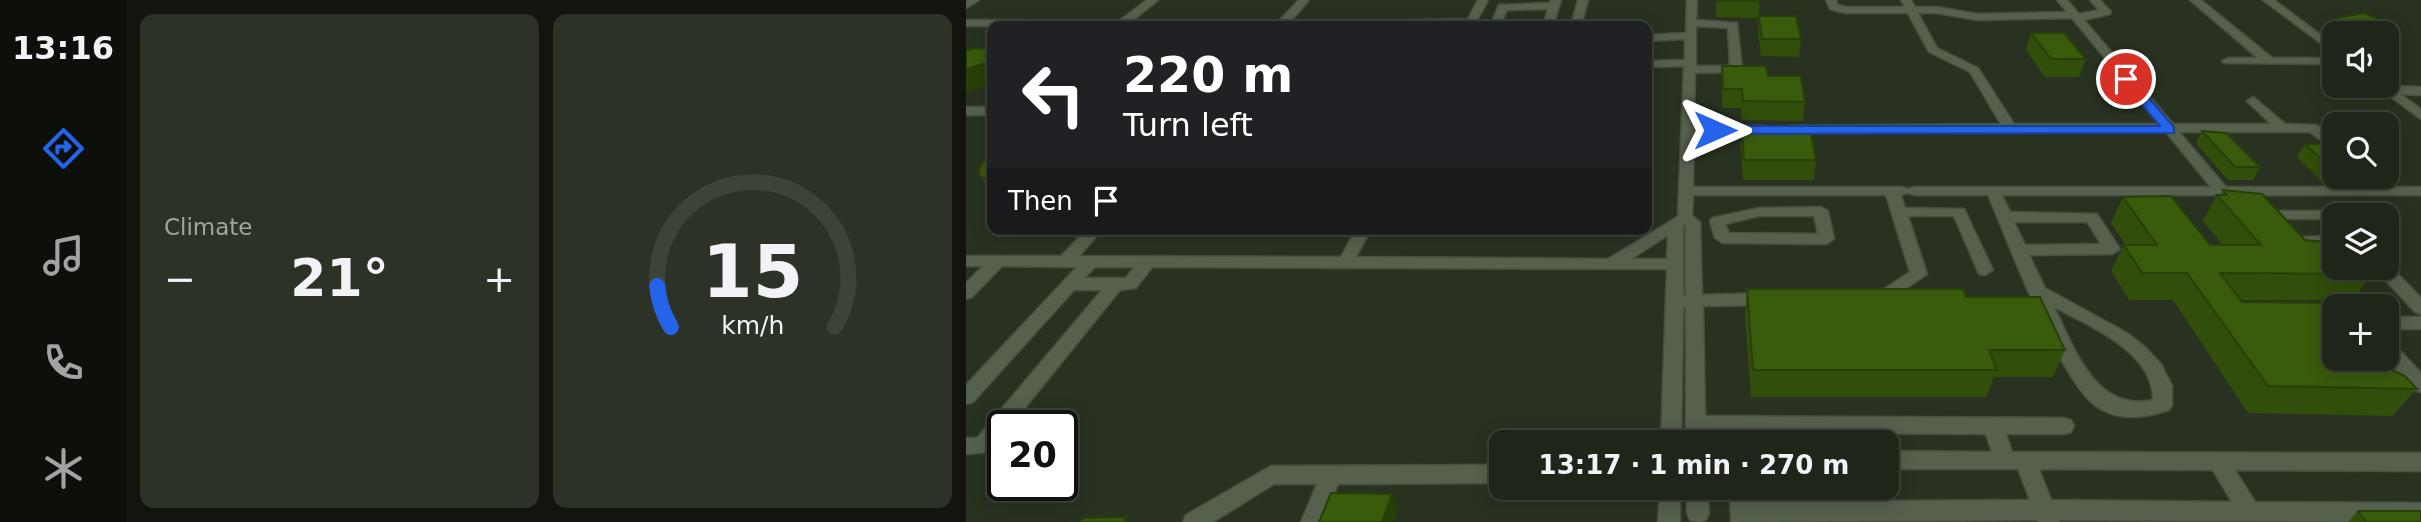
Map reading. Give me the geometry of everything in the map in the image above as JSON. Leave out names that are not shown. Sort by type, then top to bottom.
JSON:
[{"type":"lane","points":[[966,5],[974,0]]},
{"type":"lane","points":[[1126,21],[1153,0]]},
{"type":"lane","points":[[1285,21],[1304,0]]},
{"type":"lane","points":[[1472,21],[1483,0]]},
{"type":"lane","points":[[1577,21],[1583,0]]},
{"type":"lane","points":[[1672,430],[1683,300],[1692,0]]},
{"type":"lane","points":[[1831,0],[1834,7],[1845,10],[1909,4],[1977,17],[2075,17],[2106,12],[2095,0]]},
{"type":"lane","points":[[2062,0],[2222,191]]},
{"type":"lane","points":[[2195,0],[2269,61]]},
{"type":"lane","points":[[2268,0],[2322,41]]},
{"type":"lane","points":[[1497,21],[1503,7],[1555,3],[1550,21]]},
{"type":"lane","points":[[1909,4],[1933,50],[1974,70],[2010,128]]},
{"type":"lane","points":[[966,23],[987,23]]},
{"type":"lane","points":[[1652,37],[1732,25],[1736,69],[1652,64]]},
{"type":"lane","points":[[2228,61],[2322,61]]},
{"type":"lane","points":[[2399,89],[2421,91]]},
{"type":"lane","points":[[2399,98],[2421,114]]},
{"type":"lane","points":[[2253,102],[2283,129]]},
{"type":"lane","points":[[966,111],[987,111]]},
{"type":"lane","points":[[1688,130],[2314,128],[2322,135]]},
{"type":"lane","points":[[1686,191],[2421,191]]},
{"type":"lane","points":[[1858,297],[1886,296],[1919,274],[1899,212],[1903,191]]},
{"type":"lane","points":[[1993,191],[2005,217],[2083,382],[2101,399],[2121,409],[2143,411],[2162,405],[2166,391],[2158,372],[2136,349],[2110,330],[2041,293]]},
{"type":"lane","points":[[2307,191],[2322,207]]},
{"type":"lane","points":[[1821,211],[1826,239],[1723,238],[1719,226],[1717,221],[1759,212],[1821,211]]},
{"type":"lane","points":[[1899,212],[1959,212],[1985,270]]},
{"type":"lane","points":[[2277,233],[2261,215],[2322,217]]},
{"type":"lane","points":[[2005,217],[2092,217],[2112,249],[2021,250]]},
{"type":"lane","points":[[1685,222],[1675,264],[1683,300],[1696,430]]},
{"type":"lane","points":[[1610,264],[1685,222],[1719,226]]},
{"type":"lane","points":[[1066,261],[1090,235]]},
{"type":"lane","points":[[1346,262],[1361,235]]},
{"type":"lane","points":[[2298,256],[2285,242],[2322,241]]},
{"type":"lane","points":[[966,261],[1675,264]]},
{"type":"lane","points":[[966,293],[998,261]]},
{"type":"lane","points":[[966,397],[1091,261]]},
{"type":"lane","points":[[1070,284],[1130,284],[1148,261]]},
{"type":"lane","points":[[2394,280],[2421,307]]},
{"type":"lane","points":[[966,446],[982,446],[1116,284]]},
{"type":"lane","points":[[1683,300],[1789,298]]},
{"type":"lane","points":[[2399,323],[2421,323]]},
{"type":"lane","points":[[2399,360],[2419,380]]},
{"type":"lane","points":[[1993,426],[2047,516]]},
{"type":"lane","points":[[1823,430],[2064,426]]},
{"type":"lane","points":[[1899,460],[2421,462]]},
{"type":"lane","points":[[2219,462],[2252,517]]},
{"type":"lane","points":[[1194,522],[1271,475],[1489,474]]},
{"type":"lane","points":[[1312,522],[1331,475]]},
{"type":"lane","points":[[1670,500],[1670,522]]},
{"type":"lane","points":[[1697,500],[1698,513]]},
{"type":"lane","points":[[1741,517],[2252,517],[2421,513]]},
{"type":"building","points":[[1759,0],[1760,1],[1717,1]]},
{"type":"building","points":[[2364,13],[2382,21],[2345,21],[2336,18]]},
{"type":"building","points":[[1759,16],[1796,16],[1801,39],[1762,39]]},
{"type":"building","points":[[2031,33],[2064,33],[2086,59],[2051,59]]},
{"type":"building","points":[[987,49],[987,63],[966,69],[966,50]]},
{"type":"building","points":[[1722,66],[1766,66],[1768,76],[1801,76],[1805,102],[1743,101],[1742,89],[1723,89]]},
{"type":"building","points":[[1742,129],[1810,129],[1816,160],[1744,160]]},
{"type":"building","points":[[2202,131],[2226,133],[2260,167],[2235,167]]},
{"type":"building","points":[[2305,144],[2322,144],[2322,160]]},
{"type":"building","points":[[987,159],[987,180],[980,176],[979,169]]},
{"type":"building","points":[[2223,190],[2262,194],[2305,240],[2322,242],[2322,274],[2220,273],[2242,302],[2322,303],[2322,371],[2394,371],[2405,376],[2417,389],[2268,386],[2187,273],[2142,273],[2124,245],[2157,245],[2123,197],[2171,196],[2210,245],[2261,245],[2217,195],[2227,195]]},
{"type":"building","points":[[1747,289],[1963,289],[1966,297],[2040,297],[2065,350],[1989,350],[1997,370],[1753,370]]},
{"type":"building","points":[[1331,493],[1392,494],[1382,522],[1319,522]]},
{"type":"building","points":[[2358,511],[2421,511],[2421,522],[2366,522]]},
{"type":"building","points":[[1127,517],[1124,522],[1080,522],[1083,518]]},
{"type":"route","points":[[1715,130],[2170,130],[2126,79]]}]
